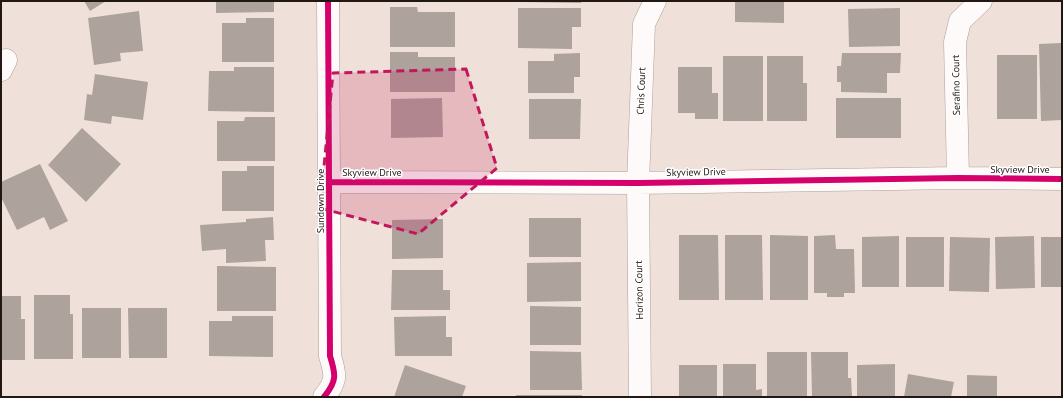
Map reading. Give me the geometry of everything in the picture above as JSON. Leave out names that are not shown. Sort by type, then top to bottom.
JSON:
[{"type":"street","name":"Sundown Drive","points":[[324,397],[332,387],[336,374],[330,356],[328,1]]},
{"type":"street","name":"Chris Court","points":[[638,184],[644,24],[655,1]]},
{"type":"street","name":"Serafino Court","points":[[958,178],[955,42],[960,21],[981,1]]},
{"type":"street","name":"Skyview Drive","points":[[330,182],[638,184],[958,178],[1062,179]]},
{"type":"street","name":"Horizon Court","points":[[638,184],[640,397]]},
{"type":"highlighted area","points":[[466,69],[497,168],[418,234],[320,208],[333,73]]},
{"type":"building","points":[[84,1],[106,1],[90,11]]},
{"type":"building","points":[[216,1],[274,1],[274,12],[216,13]]},
{"type":"building","points":[[581,1],[581,3],[523,2]]},
{"type":"building","points":[[735,1],[784,1],[784,23],[735,22]]},
{"type":"building","points":[[390,7],[417,7],[418,12],[455,12],[455,47],[390,47]]},
{"type":"building","points":[[518,8],[581,8],[581,27],[572,27],[572,49],[518,48]]},
{"type":"building","points":[[900,8],[900,46],[849,47],[848,9]]},
{"type":"building","points":[[139,11],[143,51],[120,53],[121,61],[94,65],[88,18]]},
{"type":"building","points":[[246,18],[274,18],[274,62],[222,62],[222,23],[246,23]]},
{"type":"building","points":[[1062,43],[1062,120],[1041,121],[1039,44]]},
{"type":"building","points":[[390,52],[418,52],[418,57],[455,57],[455,92],[390,92]]},
{"type":"building","points":[[580,53],[580,77],[574,77],[574,93],[528,93],[528,61],[554,61],[554,54]]},
{"type":"building","points":[[842,53],[901,53],[900,73],[887,73],[887,93],[841,92],[841,82],[837,82],[837,66],[841,66]]},
{"type":"building","points":[[997,55],[1037,55],[1037,119],[997,119]]},
{"type":"building","points":[[723,56],[763,56],[763,121],[723,121]]},
{"type":"building","points":[[767,56],[803,56],[803,83],[807,83],[807,121],[767,121]]},
{"type":"building","points":[[234,67],[274,67],[274,112],[208,111],[209,71],[234,71]]},
{"type":"building","points":[[678,67],[712,67],[712,93],[718,93],[718,119],[695,119],[695,113],[678,113]]},
{"type":"building","points":[[95,74],[148,82],[143,120],[112,116],[111,124],[84,120],[87,94],[92,95]]},
{"type":"building","points":[[442,98],[443,137],[391,138],[391,99]]},
{"type":"building","points":[[836,98],[901,98],[901,138],[836,138]]},
{"type":"building","points":[[529,99],[581,99],[580,139],[529,139]]},
{"type":"building","points":[[245,117],[275,117],[275,161],[217,161],[217,121],[244,121]]},
{"type":"building","points":[[82,128],[121,164],[86,202],[48,165]]},
{"type":"building","points":[[40,164],[68,221],[50,230],[44,217],[17,230],[1,197],[1,182]]},
{"type":"building","points":[[247,166],[274,166],[274,211],[222,211],[222,171],[247,171]]},
{"type":"building","points":[[273,217],[274,240],[265,240],[266,261],[226,263],[226,249],[202,251],[200,225],[246,222],[246,219]]},
{"type":"building","points":[[529,218],[581,218],[581,257],[529,257]]},
{"type":"building","points":[[443,219],[443,258],[392,259],[392,220]]},
{"type":"building","points":[[679,235],[718,235],[719,300],[679,300]]},
{"type":"building","points":[[725,235],[762,235],[763,300],[725,300]]},
{"type":"building","points":[[770,235],[808,236],[808,300],[770,300]]},
{"type":"building","points":[[835,235],[836,249],[854,249],[855,293],[844,293],[844,297],[827,297],[827,293],[814,293],[814,236]]},
{"type":"building","points":[[899,236],[899,287],[862,287],[862,237]]},
{"type":"building","points":[[1034,236],[1035,288],[996,289],[995,237]]},
{"type":"building","points":[[906,237],[944,237],[944,287],[906,287]]},
{"type":"building","points":[[950,237],[990,238],[989,292],[949,291]]},
{"type":"building","points":[[1041,237],[1062,237],[1062,287],[1041,287]]},
{"type":"building","points":[[581,262],[581,301],[527,302],[527,263]]},
{"type":"building","points":[[217,266],[276,267],[276,311],[217,311]]},
{"type":"building","points":[[392,270],[443,270],[443,290],[450,290],[450,310],[391,310]]},
{"type":"building","points":[[34,295],[70,295],[70,314],[73,314],[73,359],[34,359]]},
{"type":"building","points":[[1,296],[21,296],[21,319],[25,319],[25,360],[1,360]]},
{"type":"building","points":[[530,306],[581,307],[581,345],[530,345]]},
{"type":"building","points":[[82,308],[121,308],[121,358],[82,358]]},
{"type":"building","points":[[128,308],[167,308],[167,358],[129,358]]},
{"type":"building","points":[[232,316],[273,316],[273,357],[209,356],[209,321],[232,321]]},
{"type":"building","points":[[446,316],[446,337],[452,337],[452,356],[395,356],[394,317]]},
{"type":"building","points":[[530,351],[581,352],[582,390],[530,390]]},
{"type":"building","points":[[767,352],[807,352],[807,397],[767,397]]},
{"type":"building","points":[[811,352],[848,352],[848,378],[851,378],[852,397],[812,397]]},
{"type":"building","points":[[723,364],[756,364],[756,390],[762,389],[762,397],[723,397]]},
{"type":"building","points":[[895,364],[895,397],[857,397],[857,365]]},
{"type":"building","points":[[405,365],[466,386],[462,397],[394,397]]},
{"type":"building","points":[[679,365],[717,365],[717,397],[679,397]]},
{"type":"building","points":[[908,374],[954,382],[951,397],[904,397]]},
{"type":"building","points":[[967,375],[997,376],[997,397],[967,397]]},
{"type":"building","points":[[516,395],[582,395],[582,397],[516,397]]},
{"type":"cycle path","points":[[324,397],[331,387],[334,378],[330,356],[328,1]]},
{"type":"cycle path","points":[[330,182],[638,183],[958,178],[1062,179]]}]
